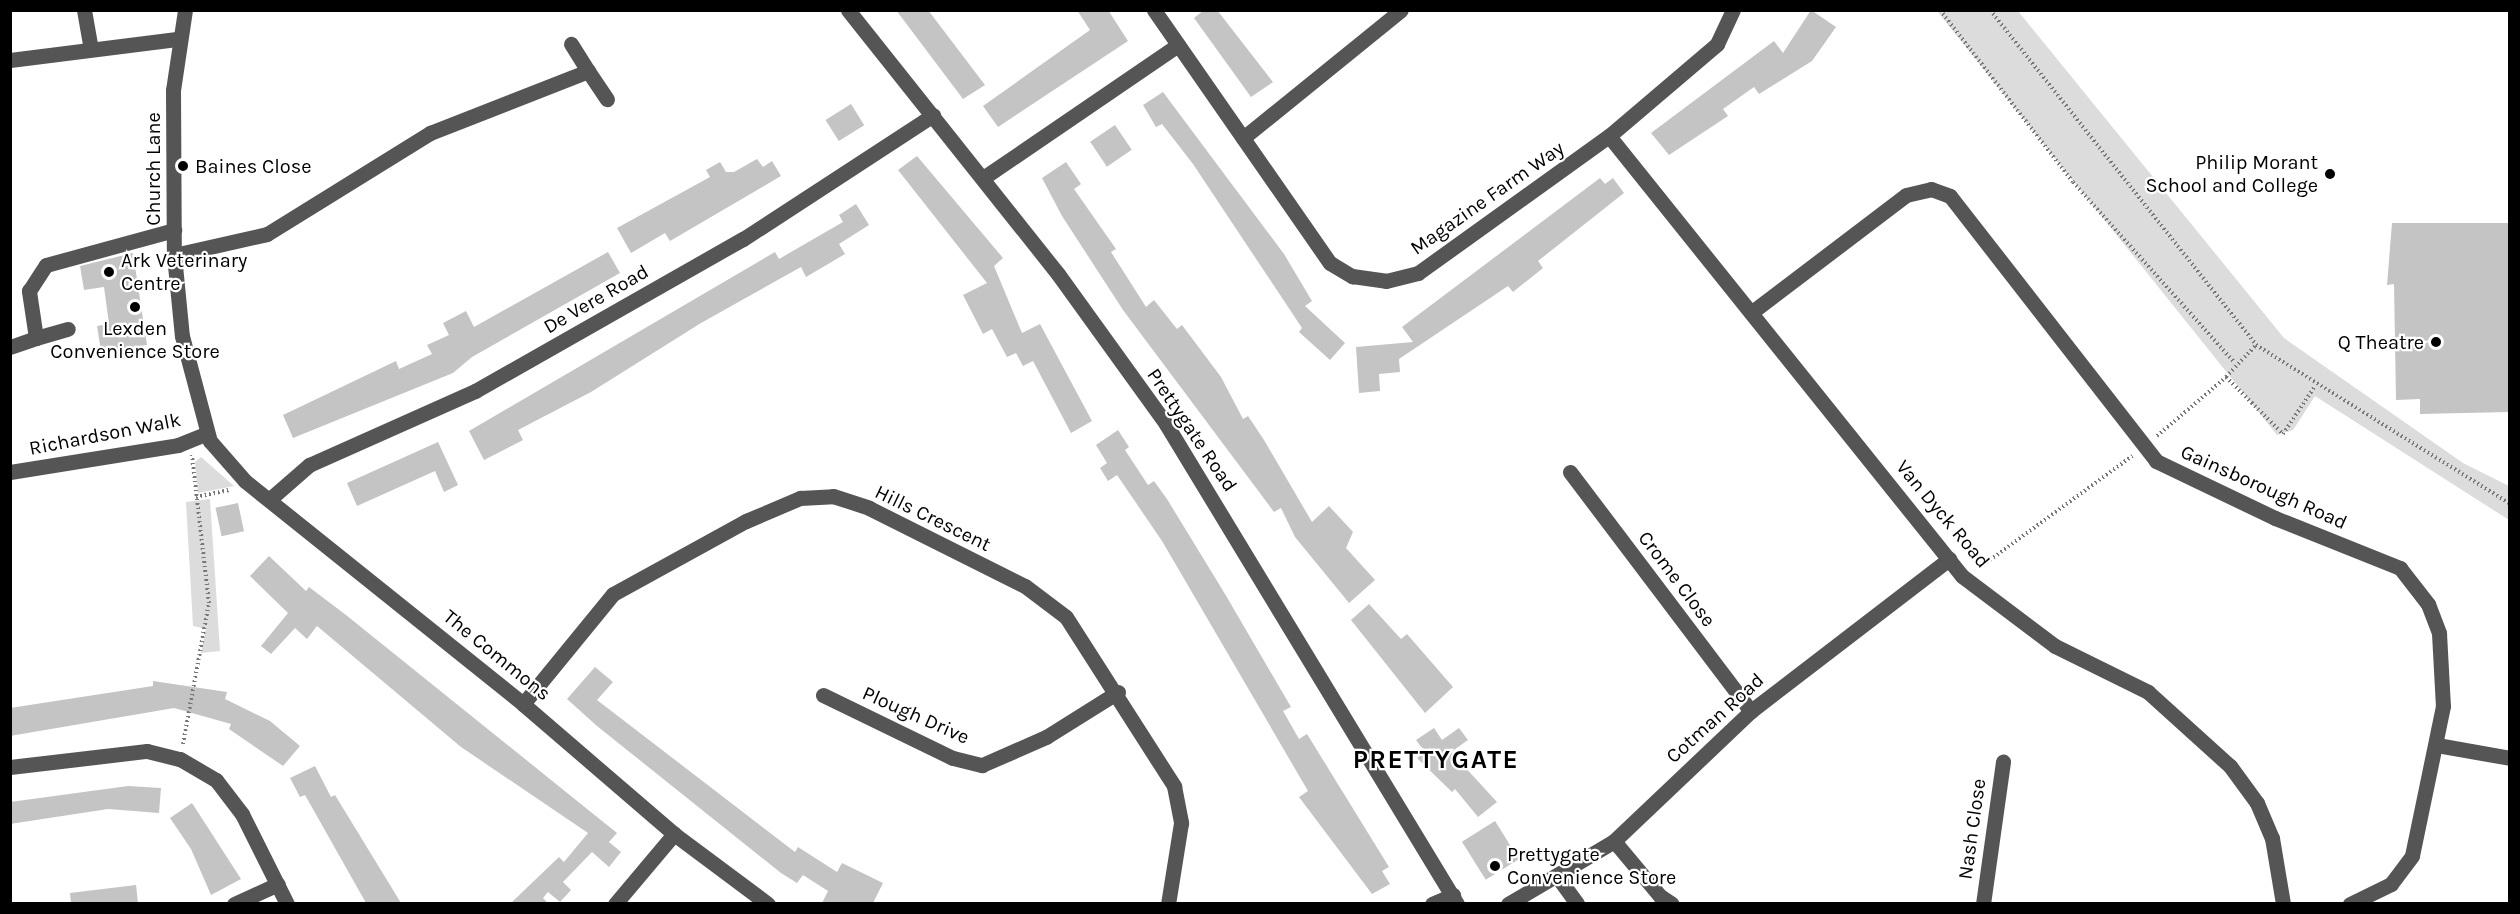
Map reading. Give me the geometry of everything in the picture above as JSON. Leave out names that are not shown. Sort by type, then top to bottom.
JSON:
[{"type":"street","points":[[84,10],[91,48]]},
{"type":"street","name":"Church Lane","points":[[185,10],[177,39],[174,255],[182,336],[207,433]]},
{"type":"street","name":"Prettygate Road","points":[[848,10],[983,178],[1166,424],[1455,899]]},
{"type":"street","name":"Magazine Farm Way","points":[[1155,10],[1330,264],[1352,276],[1386,281],[1418,273],[1610,136],[1717,44],[1733,10]]},
{"type":"street","points":[[1243,138],[1401,10]]},
{"type":"street","points":[[10,60],[91,48],[177,39]]},
{"type":"street","points":[[571,44],[607,99]]},
{"type":"street","points":[[983,178],[1178,45]]},
{"type":"street","points":[[174,255],[267,234],[430,133],[588,71]]},
{"type":"street","name":"De Vere Road","points":[[270,499],[309,465],[475,391],[742,239],[933,115]]},
{"type":"street","name":"Van Dyck Road","points":[[1610,136],[1962,576],[2055,646],[2148,692],[2230,766],[2257,803],[2272,838],[2283,903]]},
{"type":"street","name":"Gainsborough Road","points":[[1752,312],[1906,195],[1931,189],[1950,196],[2142,448],[2172,471],[2406,574],[2428,604],[2439,633],[2445,668],[2437,745],[2412,856],[2391,884],[2350,903]]},
{"type":"street","points":[[36,338],[29,291],[46,264],[174,231]]},
{"type":"street","points":[[10,346],[68,329]]},
{"type":"street","name":"The Commons","points":[[207,433],[245,481],[523,704],[674,834],[768,903]]},
{"type":"street","name":"Richardson Walk","points":[[10,472],[191,439],[207,433]]},
{"type":"street","name":"Crome Close","points":[[1570,472],[1751,711]]},
{"type":"street","name":"Hills Crescent","points":[[523,704],[613,594],[746,520],[800,498],[833,496],[869,508],[1048,601],[1086,642],[1163,765],[1180,805],[1168,903]]},
{"type":"street","name":"Cotman Road","points":[[1514,902],[1614,841],[1751,711],[1949,559]]},
{"type":"street","name":"Plough Drive","points":[[823,695],[953,758],[982,765],[1046,737],[1118,692]]},
{"type":"street","points":[[2437,745],[2510,758]]},
{"type":"street","points":[[10,767],[112,752],[147,751],[180,759],[216,780],[242,814],[287,903]]},
{"type":"street","name":"Nash Close","points":[[1983,903],[2003,761]]},
{"type":"street","points":[[615,903],[674,834]]},
{"type":"street","points":[[1614,841],[1660,896],[1672,903]]},
{"type":"street","points":[[1557,876],[1577,903]]},
{"type":"street","points":[[234,903],[278,884]]},
{"type":"street","points":[[1432,903],[1455,899]]},
{"type":"path","points":[[1940,10],[2073,182],[2235,363]]},
{"type":"path","points":[[1990,10],[2256,345],[2315,386],[2510,504]]},
{"type":"path","points":[[1962,576],[1990,564],[2142,448],[2226,377],[2235,363],[2256,345]]},
{"type":"path","points":[[2226,377],[2283,434],[2315,386]]},
{"type":"path","points":[[180,759],[209,603],[191,439]]},
{"type":"path","points":[[196,496],[236,489],[245,481]]},
{"type":"shaded area","points":[[1937,11],[2018,11],[2284,338],[2463,463],[2509,486],[2509,520],[2315,396],[2293,430],[2277,435]]},
{"type":"shaded area","points":[[201,457],[234,486],[198,493],[195,462]]},
{"type":"shaded area","points":[[210,499],[220,651],[201,653],[206,629],[193,626],[186,502]]},
{"type":"building","points":[[896,10],[928,10],[985,85],[963,99]]},
{"type":"building","points":[[1077,10],[1108,10],[1128,41],[998,127],[983,106],[1090,30]]},
{"type":"building","points":[[1204,10],[1217,10],[1273,82],[1251,97],[1194,18]]},
{"type":"building","points":[[1811,10],[1836,27],[1812,61],[1759,94],[1754,87],[1723,109],[1728,116],[1669,155],[1651,133],[1774,41],[1783,53]]},
{"type":"building","points":[[1163,92],[1284,254],[1312,301],[1305,306],[1345,343],[1330,360],[1299,332],[1302,328],[1193,164],[1162,124],[1156,127],[1143,105]]},
{"type":"building","points":[[851,104],[864,125],[839,141],[826,120]]},
{"type":"building","points":[[1115,125],[1132,150],[1107,167],[1090,142]]},
{"type":"building","points":[[917,156],[1003,258],[994,266],[1022,333],[1040,324],[1092,421],[1071,433],[1033,361],[1023,366],[1016,353],[1007,357],[992,329],[983,334],[963,295],[987,283],[898,170]]},
{"type":"building","points":[[757,159],[763,167],[772,161],[781,176],[670,241],[665,233],[631,253],[617,228],[710,177],[706,170],[720,162],[726,172],[734,172]]},
{"type":"building","points":[[1066,162],[1081,184],[1074,189],[1116,249],[1111,252],[1146,307],[1154,300],[1177,329],[1182,325],[1221,377],[1243,419],[1248,416],[1264,440],[1312,522],[1329,506],[1353,532],[1346,548],[1375,580],[1349,603],[1295,537],[1281,508],[1274,512],[1123,310],[1062,216],[1042,178]]},
{"type":"building","points":[[1600,178],[1605,184],[1613,178],[1624,193],[1538,261],[1543,268],[1513,292],[1508,286],[1399,359],[1400,372],[1379,374],[1380,391],[1359,393],[1356,347],[1413,342],[1402,327]]},
{"type":"building","points":[[856,204],[869,225],[839,244],[845,254],[806,277],[801,267],[701,323],[591,392],[518,430],[523,440],[484,460],[469,431],[775,252],[779,259],[843,222],[839,215]]},
{"type":"building","name":"Q Theatre","points":[[2392,223],[2510,223],[2510,412],[2420,414],[2420,399],[2396,400],[2394,284],[2387,285]]},
{"type":"building","points":[[608,252],[620,273],[472,357],[453,373],[293,438],[283,415],[396,361],[399,369],[432,354],[427,345],[449,335],[443,323],[466,311],[474,327]]},
{"type":"building","points":[[133,253],[147,345],[101,351],[97,326],[109,324],[104,287],[84,290],[80,266]]},
{"type":"building","points":[[1118,430],[1129,447],[1125,450],[1148,485],[1154,481],[1167,499],[1225,594],[1291,707],[1283,711],[1299,739],[1307,734],[1389,867],[1382,871],[1390,884],[1372,894],[1299,797],[1308,791],[1162,541],[1117,475],[1108,481],[1100,468],[1107,463],[1096,445]]},
{"type":"building","points":[[438,442],[458,485],[444,492],[435,471],[357,506],[347,483]]},
{"type":"building","points":[[238,503],[244,531],[222,536],[216,508]]},
{"type":"building","points":[[269,556],[306,591],[309,587],[346,615],[617,833],[609,842],[621,852],[609,867],[592,852],[563,882],[571,890],[560,902],[548,892],[543,898],[548,903],[511,903],[559,857],[564,862],[588,833],[461,747],[317,626],[307,639],[295,628],[271,654],[261,646],[288,613],[250,576]]},
{"type":"building","points":[[1369,604],[1401,639],[1407,634],[1453,687],[1425,713],[1351,620]]},
{"type":"building","points":[[595,667],[613,682],[597,700],[795,852],[798,847],[837,872],[842,863],[883,883],[873,903],[822,903],[828,891],[803,875],[797,883],[781,873],[597,726],[567,699]]},
{"type":"building","points":[[153,681],[227,692],[225,699],[270,721],[300,746],[283,766],[229,729],[231,724],[174,708],[10,736],[10,708],[153,686]]},
{"type":"building","points":[[1434,728],[1442,740],[1459,728],[1468,740],[1451,752],[1497,802],[1478,817],[1455,789],[1452,792],[1417,758],[1425,752],[1416,740]]},
{"type":"building","points":[[315,766],[331,797],[335,795],[401,903],[366,903],[305,795],[300,797],[290,778]]},
{"type":"building","points":[[128,786],[161,788],[159,813],[108,809],[10,824],[10,802]]},
{"type":"building","points":[[192,803],[241,879],[211,895],[191,849],[170,818]]},
{"type":"building","points":[[1495,821],[1519,859],[1486,880],[1462,842]]},
{"type":"building","points":[[136,885],[138,903],[71,903],[70,893]]},
{"type":"place","name":"Baines Close","points":[[183,166]]},
{"type":"place","name":"Philip Morant School and College","points":[[2330,174]]},
{"type":"place","name":"Ark Veterinary Centre","points":[[109,272]]},
{"type":"place","name":"Lexden Convenience Store","points":[[135,307]]},
{"type":"place","name":"Q Theatre","points":[[2436,342]]},
{"type":"place","name":"Prettygate Convenience Store","points":[[1495,866]]},
{"type":"district","name":"PRETTYGATE","points":[[1436,760]]}]
